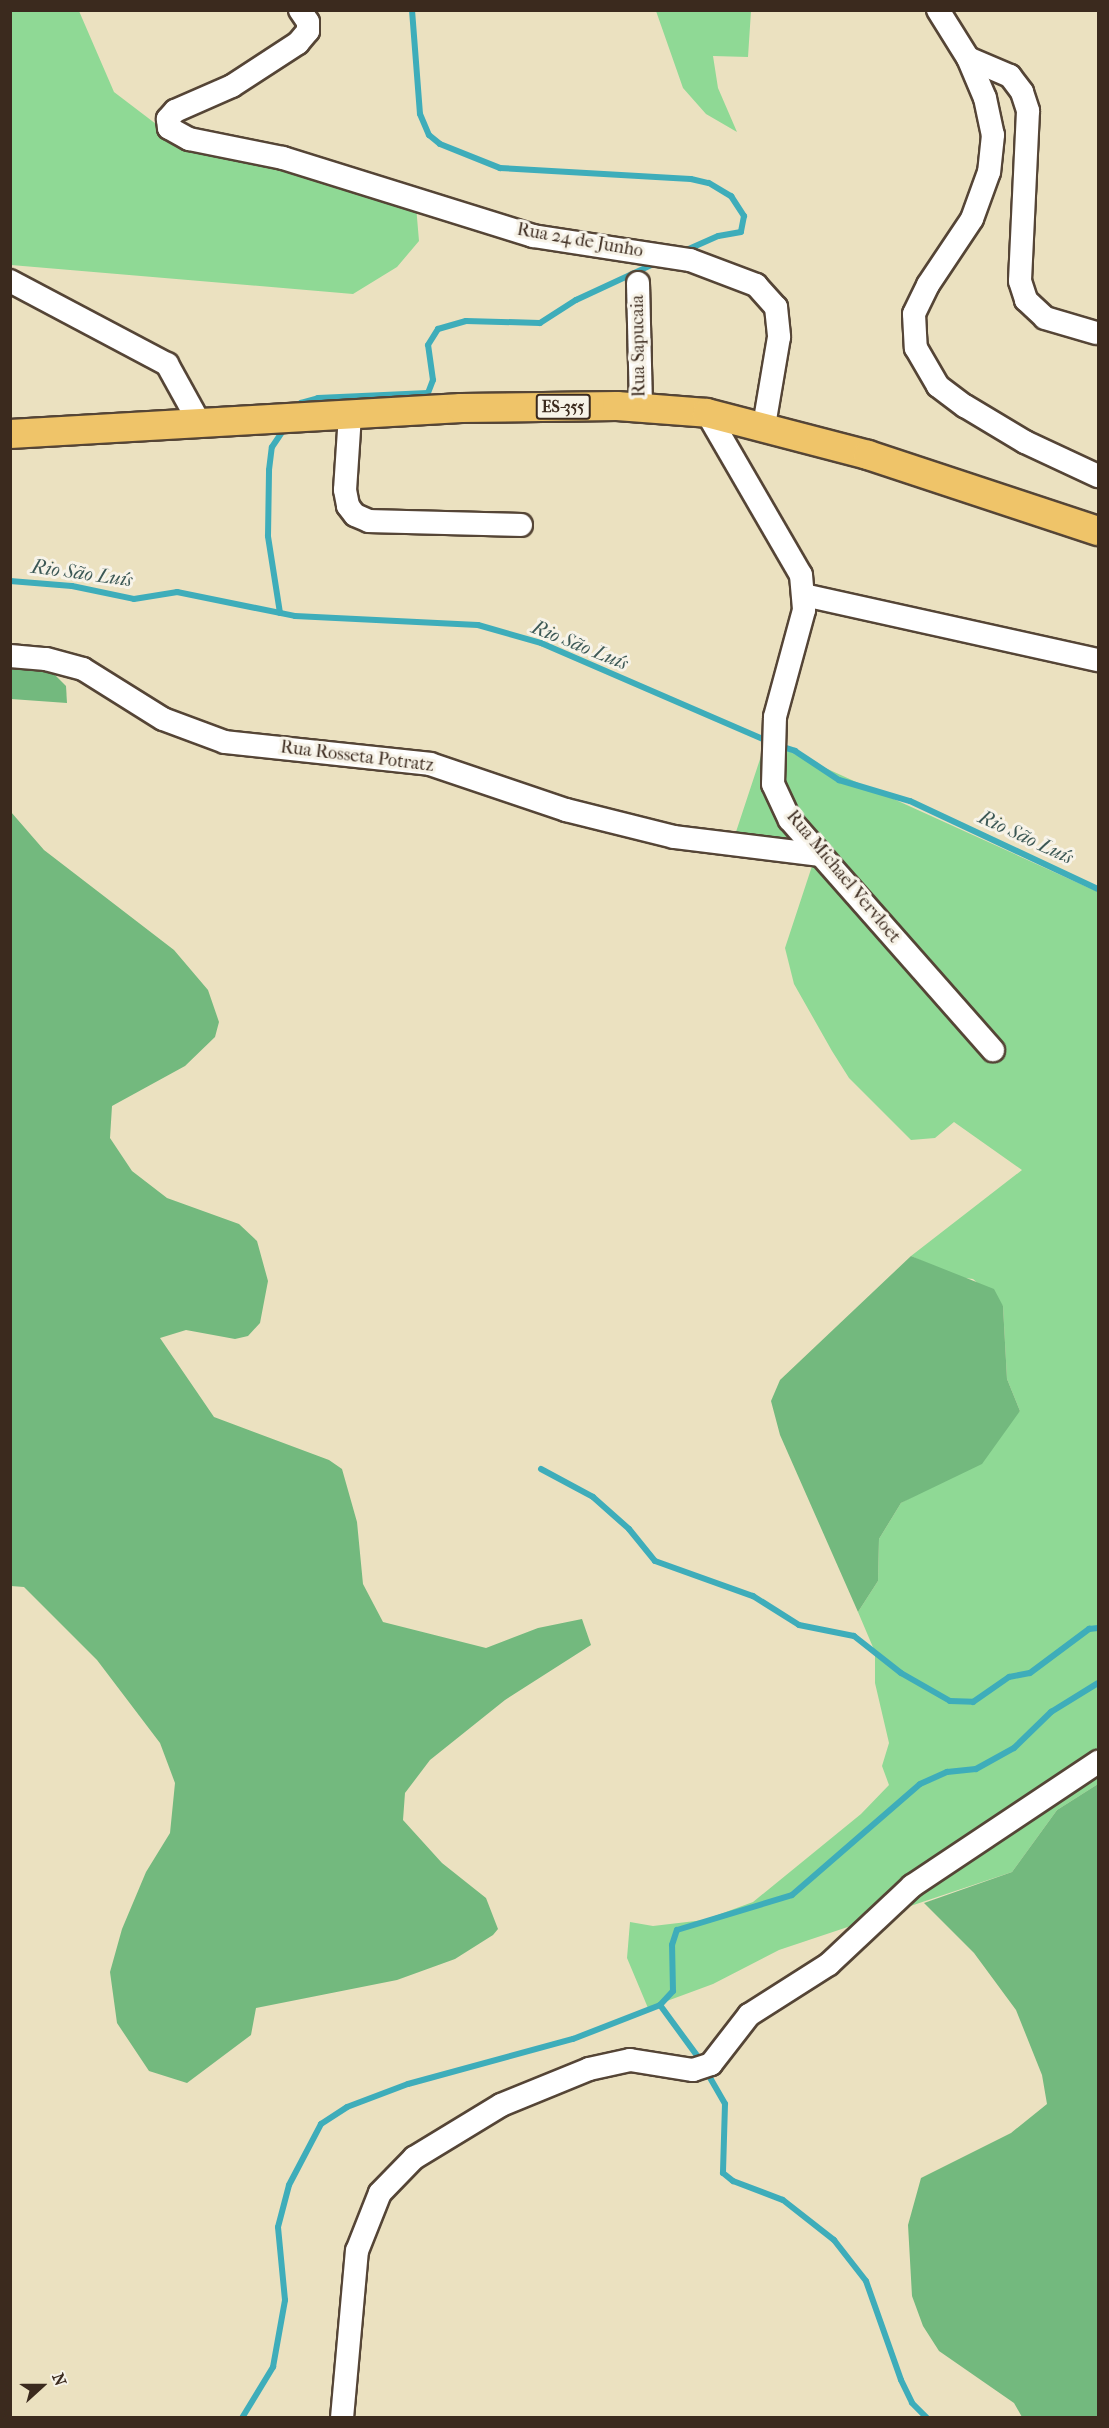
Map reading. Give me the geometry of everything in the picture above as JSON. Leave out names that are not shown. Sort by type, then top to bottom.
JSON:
[{"type":"main road","name":"ES-355","points":[[10,434],[461,408],[641,408],[707,413],[764,426],[868,455],[1094,535]]},
{"type":"street","name":"Rua 24 de Junho","points":[[300,10],[308,22],[308,31],[298,43],[232,86],[175,111],[168,119],[169,128],[189,139],[283,158],[533,236],[690,260],[756,285],[776,307],[779,337],[764,426]]},
{"type":"street","points":[[938,10],[968,58],[985,98],[993,135],[989,172],[972,219],[928,285],[914,314],[916,348],[938,386],[965,406],[1025,442],[1098,476]]},
{"type":"street","points":[[968,58],[1010,76],[1022,92],[1028,111],[1020,281],[1026,300],[1045,318],[1096,333]]},
{"type":"street","points":[[10,280],[167,364],[200,422]]},
{"type":"street","name":"Rua Sapucaia","points":[[638,283],[641,408]]},
{"type":"street","name":"Rua Michael Vervloet","points":[[707,413],[801,575],[804,610],[775,717],[773,784],[790,820],[993,1050]]},
{"type":"street","points":[[350,415],[345,490],[348,506],[355,515],[369,521],[521,525]]},
{"type":"street","points":[[804,595],[1098,660]]},
{"type":"street","name":"Rua Rosseta Potratz","points":[[10,656],[46,659],[83,669],[163,718],[225,742],[430,764],[566,810],[674,837],[820,855]]},
{"type":"street","points":[[342,2418],[357,2251],[380,2193],[414,2158],[509,2101],[590,2069],[630,2060],[693,2070],[711,2064],[749,2014],[830,1964],[912,1886],[1098,1762]]},
{"type":"green space","points":[[10,11],[79,11],[114,92],[177,140],[415,194],[419,241],[397,267],[353,294],[11,265]]},
{"type":"green space","points":[[656,11],[751,11],[748,57],[713,56],[718,88],[737,132],[706,114],[683,88]]},
{"type":"green space","points":[[10,656],[54,674],[66,686],[67,703],[11,699]]},
{"type":"green space","points":[[766,741],[1098,892],[1098,1784],[1057,1810],[1012,1872],[779,1950],[713,1984],[648,2008],[627,1958],[630,1922],[653,1926],[704,1920],[753,1902],[861,1814],[889,1785],[882,1766],[889,1743],[875,1683],[875,1652],[858,1612],[878,1581],[879,1539],[901,1503],[934,1485],[1020,1411],[1007,1379],[1003,1306],[973,1279],[957,1277],[911,1256],[1022,1170],[954,1122],[935,1138],[911,1140],[849,1078],[832,1051],[794,984],[785,948],[813,863],[732,844]]},
{"type":"green space","points":[[11,812],[44,850],[174,950],[208,990],[219,1022],[215,1037],[185,1066],[112,1106],[110,1138],[132,1171],[167,1198],[239,1224],[257,1241],[268,1281],[260,1323],[248,1336],[235,1339],[186,1330],[160,1338],[214,1417],[329,1460],[342,1469],[357,1522],[363,1584],[383,1622],[486,1648],[538,1628],[582,1619],[591,1645],[505,1700],[430,1760],[405,1793],[403,1820],[442,1863],[486,1898],[498,1929],[493,1935],[455,1959],[397,1980],[256,2008],[251,2035],[187,2083],[149,2071],[117,2023],[110,1972],[122,1929],[146,1872],[170,1833],[175,1783],[160,1743],[97,1660],[24,1587],[11,1586]]},
{"type":"green space","points":[[911,1256],[994,1289],[1003,1306],[1007,1379],[1020,1411],[982,1464],[901,1503],[879,1539],[878,1581],[858,1612],[780,1435],[771,1401],[780,1380]]},
{"type":"green space","points":[[1098,1784],[1098,2417],[1022,2417],[1014,2403],[939,2351],[923,2326],[912,2296],[908,2225],[921,2178],[1011,2133],[1047,2104],[1042,2075],[1016,2010],[974,1953],[924,1903],[1012,1872],[1057,1810]]},
{"type":"waterway","points":[[412,10],[420,114],[429,135],[440,144],[500,168],[691,179],[709,183],[731,196],[744,216],[741,232],[718,236],[684,251]]},
{"type":"waterway","points":[[298,408],[301,403],[318,398],[428,393],[433,380],[428,345],[438,329],[466,321],[540,323],[576,300],[658,262]]},
{"type":"waterway","points":[[280,613],[268,536],[269,470],[272,447],[286,426]]},
{"type":"waterway","name":"Rio São Luís","points":[[10,581],[72,586],[134,599],[177,592],[295,616],[478,625],[541,643],[770,742]]},
{"type":"waterway","name":"Rio São Luís","points":[[780,746],[795,751],[839,780],[910,801],[1098,889]]},
{"type":"waterway","points":[[541,1469],[593,1497],[629,1529],[655,1561],[753,1596],[799,1625],[854,1636],[901,1673],[950,1701],[973,1702],[1009,1677],[1030,1673],[1089,1629],[1098,1628]]},
{"type":"waterway","points":[[242,2418],[273,2367],[285,2300],[278,2227],[289,2185],[321,2124],[347,2107],[408,2084],[573,2039],[660,2005],[673,1991],[672,1945],[677,1930],[792,1895],[920,1784],[947,1772],[976,1769],[1014,1748],[1051,1712],[1098,1683]]},
{"type":"waterway","points":[[660,2005],[698,2057]]},
{"type":"waterway","points":[[709,2076],[725,2104],[723,2173],[733,2181],[783,2200],[834,2240],[866,2281],[901,2380],[912,2403],[927,2418]]}]
